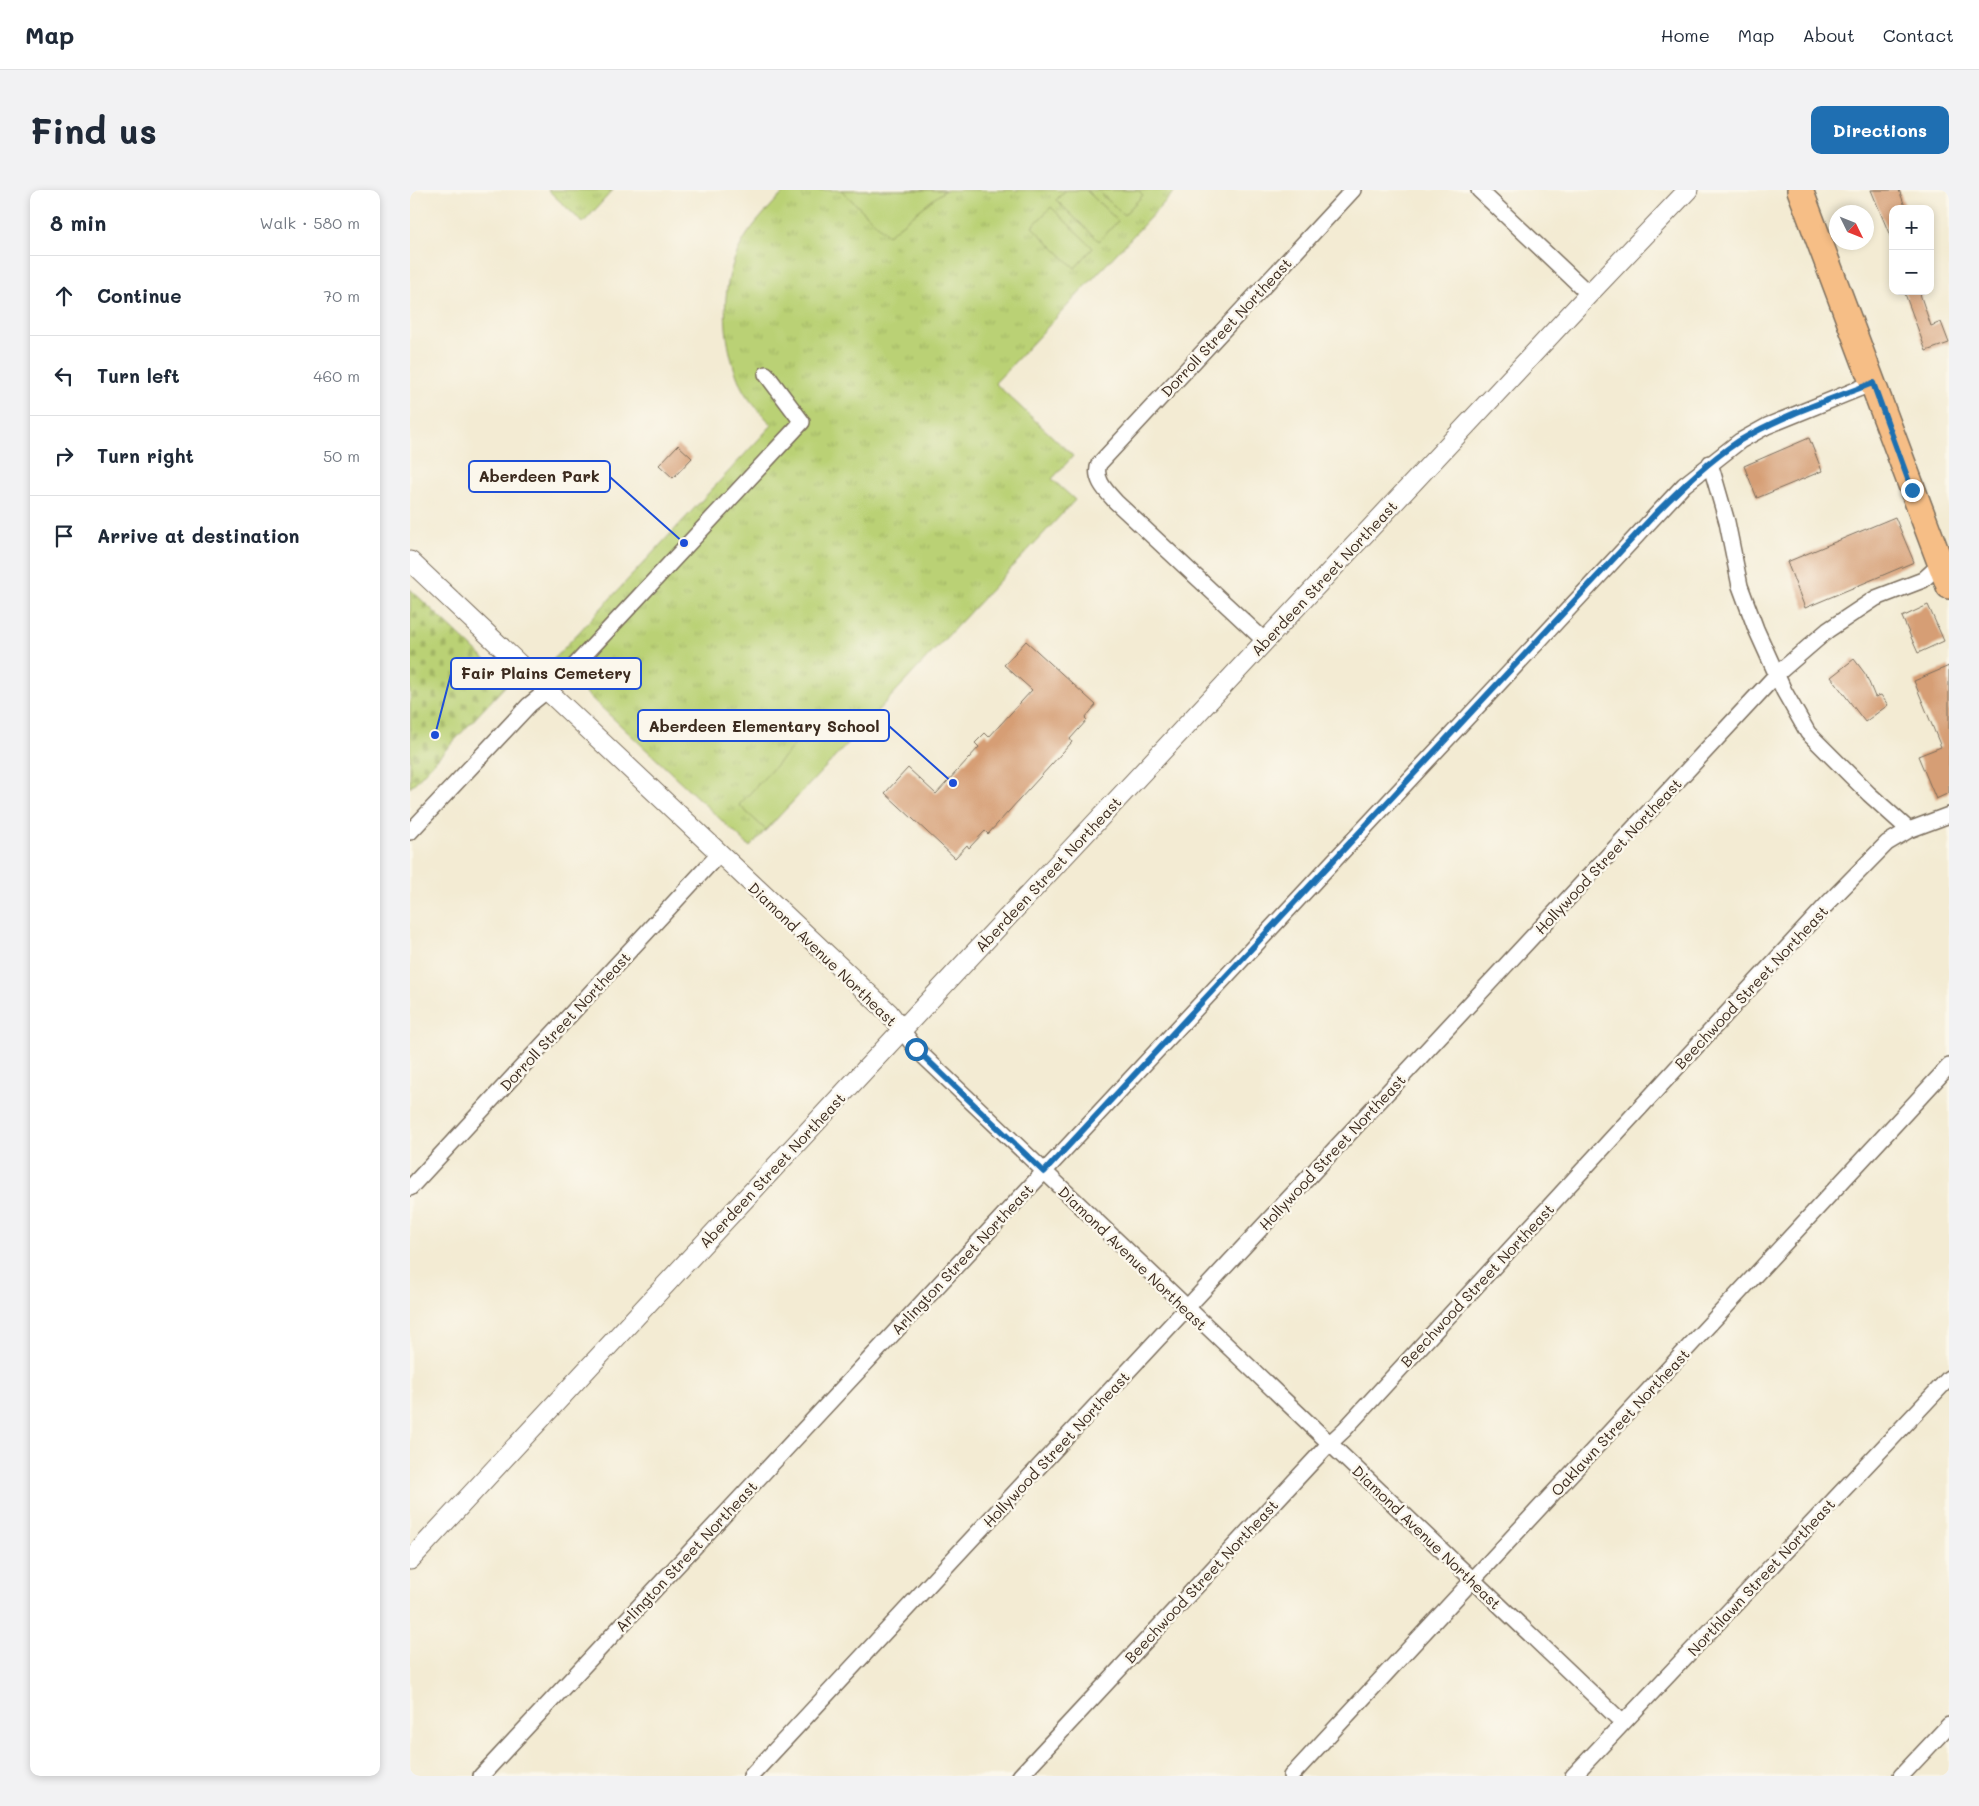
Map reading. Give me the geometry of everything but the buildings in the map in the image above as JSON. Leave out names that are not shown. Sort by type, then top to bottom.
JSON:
[{"type":"main road","points":[[1800,190],[1946,569]]},
{"type":"street","name":"Dorroll Street Northeast","points":[[1265,642],[1116,502],[1098,478],[1097,473],[1099,464],[1353,190]]},
{"type":"street","points":[[1479,190],[1589,294]]},
{"type":"street","name":"Aberdeen Street Northeast","points":[[410,1560],[902,1030],[1688,190]]},
{"type":"street","points":[[410,832],[529,705],[564,677],[802,422],[766,374]]},
{"type":"street","name":"Arlington Street Northeast","points":[[481,1776],[1658,511],[1684,485],[1740,441],[1767,426],[1873,383]]},
{"type":"street","points":[[1710,463],[1727,522],[1740,586],[1756,629],[1808,733],[1869,794],[1909,830]]},
{"type":"street","name":"Diamond Avenue Northeast","points":[[410,561],[889,1013],[916,1049],[1623,1723]]},
{"type":"street","name":"Hollywood Street Northeast","points":[[751,1776],[1777,674],[1828,630],[1876,598],[1946,569]]},
{"type":"street","name":"Beechwood Street Northeast","points":[[1020,1776],[1344,1430],[1829,902],[1887,843],[1909,830],[1949,815]]},
{"type":"street","name":"Dorroll Street Northeast","points":[[410,1188],[720,854]]},
{"type":"street","name":"Oaklawn Street Northeast","points":[[1291,1776],[1949,1066]]},
{"type":"street","name":"Northlawn Street Northeast","points":[[1573,1776],[1949,1378]]},
{"type":"street","points":[[1901,1776],[1949,1725]]},
{"type":"green space","points":[[548,190],[613,190],[583,223]]},
{"type":"green space","points":[[780,190],[1176,190],[995,383],[1073,456],[1052,479],[1075,500],[750,847],[552,661],[772,425],[751,402],[741,386],[729,348],[725,308],[731,269],[738,250],[748,233],[783,193]]},
{"type":"green space","points":[[841,190],[945,190],[888,235]]},
{"type":"green space","points":[[1066,190],[1086,190],[1118,221],[1099,241],[1056,200]]},
{"type":"green space","points":[[1097,190],[1138,190],[1143,195],[1124,215]]},
{"type":"green space","points":[[1051,207],[1093,248],[1075,268],[1032,227]]},
{"type":"green space","points":[[410,589],[509,682],[410,788]]},
{"type":"green space","points":[[827,710],[855,736],[766,830],[739,805]]},
{"type":"place","name":"Aberdeen Park","points":[[684,543]]},
{"type":"place","name":"Fair Plains Cemetery","points":[[435,735]]},
{"type":"place","name":"Aberdeen Elementary School","points":[[953,783]]},
{"type":"route","points":[[916,1049],[1044,1172],[1658,511],[1710,463],[1740,441],[1767,426],[1873,383],[1912,490]]}]
